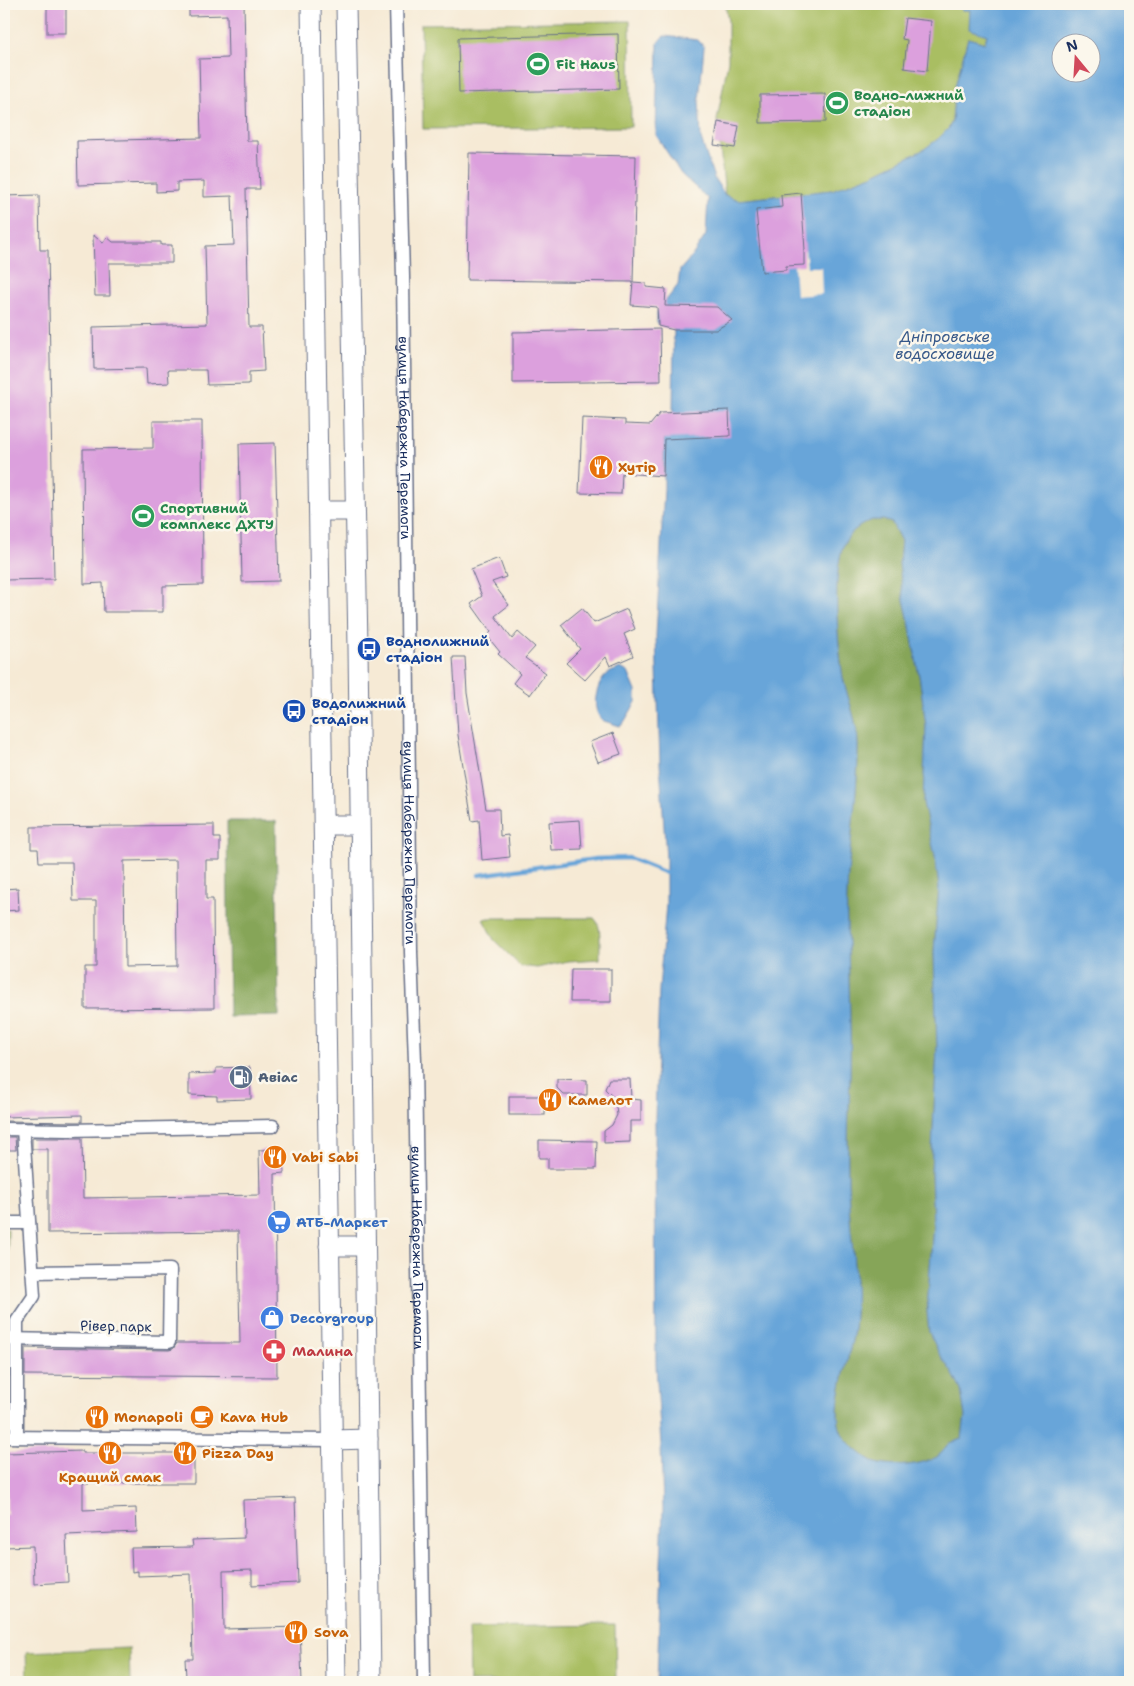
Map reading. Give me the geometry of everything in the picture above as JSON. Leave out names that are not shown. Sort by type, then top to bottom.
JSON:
[{"type":"main road","points":[[311,4],[336,1682]]},
{"type":"main road","points":[[346,4],[354,511],[358,637],[364,1246],[371,1682]]},
{"type":"main road","points":[[319,510],[354,511]]},
{"type":"main road","points":[[324,825],[359,825]]},
{"type":"main road","points":[[329,1246],[364,1246]]},
{"type":"main road","points":[[333,1440],[368,1439]]},
{"type":"street","name":"вулиця Набережна Перемоги","points":[[396,4],[403,277],[411,952],[415,1061],[424,1682]]},
{"type":"street","points":[[4,1129],[273,1126]]},
{"type":"street","points":[[17,1437],[10,1339],[17,1322],[34,1296],[23,1130]]},
{"type":"street","points":[[4,1223],[28,1218]]},
{"type":"street","name":"Рівер парк","points":[[10,1339],[169,1342],[170,1270],[32,1272]]},
{"type":"street","points":[[4,1437],[333,1440]]},
{"type":"green space","name":"Водно-лижний стадіон","points":[[725,4],[958,4],[962,10],[970,10],[987,34],[985,43],[968,38],[955,87],[952,121],[949,128],[938,139],[923,150],[872,175],[832,190],[738,200],[725,195],[717,120],[728,61],[728,21]]},
{"type":"green space","points":[[630,21],[631,127],[423,129],[421,24]]},
{"type":"green space","points":[[872,520],[884,520],[892,523],[901,541],[899,563],[903,595],[920,681],[926,726],[923,802],[935,856],[939,887],[934,952],[937,1047],[931,1172],[933,1224],[927,1311],[929,1332],[961,1390],[965,1416],[962,1439],[952,1442],[937,1457],[931,1460],[900,1466],[879,1464],[852,1446],[845,1439],[840,1429],[838,1416],[841,1386],[854,1329],[855,1311],[855,1274],[848,1183],[850,1043],[847,905],[848,873],[857,783],[858,737],[843,678],[839,647],[837,591],[840,557],[844,544],[849,535],[856,529]]},
{"type":"green space","points":[[227,821],[276,821],[279,1016],[229,1017]]},
{"type":"green space","points":[[594,918],[600,931],[600,959],[568,961],[537,968],[520,966],[494,940],[483,919]]},
{"type":"green space","points":[[4,1229],[8,1229],[7,1283],[4,1283]]},
{"type":"green space","points":[[615,1625],[616,1682],[469,1682],[468,1627]]},
{"type":"green space","points":[[129,1648],[130,1682],[27,1682],[26,1652]]},
{"type":"water","name":"Дніпровське водосховище","points":[[958,4],[1130,4],[1130,1682],[657,1682],[663,1508],[656,1365],[655,1119],[659,990],[666,904],[666,859],[660,764],[656,636],[664,489],[664,439],[673,413],[674,330],[657,324],[657,312],[678,285],[680,270],[706,235],[708,199],[681,174],[656,135],[658,43],[664,36],[698,40],[704,47],[699,101],[701,139],[714,178],[725,195],[738,200],[832,190],[872,175],[923,150],[938,139],[949,128],[952,121],[955,87],[968,38],[985,43],[987,35],[969,29],[970,10],[962,10]],"holes":[[[872,520],[884,520],[892,523],[901,541],[899,563],[903,595],[920,681],[926,726],[923,802],[935,856],[939,887],[934,952],[937,1047],[931,1172],[933,1224],[927,1311],[929,1332],[961,1390],[965,1416],[962,1439],[952,1442],[937,1457],[931,1460],[900,1466],[875,1463],[860,1453],[845,1438],[840,1428],[838,1415],[841,1385],[854,1328],[855,1310],[855,1274],[848,1183],[850,1043],[847,904],[848,873],[857,783],[858,737],[843,678],[839,647],[837,591],[840,557],[849,535],[863,524]]]},
{"type":"water","points":[[620,668],[628,672],[636,691],[636,702],[620,726],[604,721],[599,717],[596,697],[604,677]]},
{"type":"pier","points":[[805,249],[807,267],[821,267],[822,294],[796,296],[794,265],[804,264]]},
{"type":"building","points":[[47,4],[66,4],[66,33],[47,33]]},
{"type":"building","points":[[189,4],[244,4],[247,141],[258,141],[260,189],[246,189],[249,327],[262,327],[264,371],[249,372],[249,384],[207,385],[206,370],[168,370],[169,383],[147,384],[146,368],[94,369],[93,327],[207,324],[205,246],[234,245],[232,196],[204,197],[204,181],[177,182],[177,191],[156,192],[156,183],[78,185],[77,141],[201,138],[199,59],[228,58],[227,15],[189,16]]},
{"type":"building","points":[[905,18],[931,21],[927,71],[904,68],[907,40],[902,39]]},
{"type":"building","name":"Fit Haus","points":[[618,34],[619,89],[459,93],[458,38]]},
{"type":"building","points":[[825,94],[826,122],[760,123],[760,95]]},
{"type":"building","points":[[718,122],[739,126],[735,148],[714,145]]},
{"type":"building","points":[[469,153],[636,156],[633,282],[467,280]]},
{"type":"building","points":[[801,193],[805,250],[804,265],[786,266],[786,270],[762,272],[756,210],[782,207],[781,195]]},
{"type":"building","points":[[39,195],[40,250],[48,250],[54,579],[4,580],[4,196]]},
{"type":"building","points":[[93,235],[103,243],[107,237],[113,242],[161,242],[161,245],[172,245],[172,263],[109,263],[110,296],[95,296]]},
{"type":"building","points":[[633,282],[646,283],[646,287],[666,289],[665,306],[717,307],[732,320],[716,330],[674,330],[658,326],[657,307],[631,305]]},
{"type":"building","points":[[660,329],[661,381],[513,383],[513,332]]},
{"type":"building","points":[[729,410],[730,436],[664,439],[663,476],[622,473],[621,494],[579,493],[582,418],[625,420],[625,424],[650,425],[660,413]]},
{"type":"building","name":"Спортивний комплекс ДХТУ","points":[[153,421],[202,421],[203,585],[163,586],[163,612],[104,612],[103,583],[84,584],[83,449],[153,448]]},
{"type":"building","points":[[275,443],[279,581],[242,582],[239,444]]},
{"type":"building","points":[[499,558],[506,577],[492,582],[509,605],[495,616],[512,639],[518,632],[535,647],[525,658],[546,673],[530,695],[513,683],[520,674],[498,654],[500,652],[487,636],[491,632],[471,604],[482,596],[471,569]]},
{"type":"building","points":[[582,608],[594,623],[627,609],[635,629],[624,634],[633,656],[610,666],[606,657],[585,680],[566,663],[580,649],[561,625]]},
{"type":"building","points":[[453,657],[465,657],[467,693],[486,809],[499,809],[500,836],[508,835],[510,857],[482,860],[479,820],[472,821],[458,735]]},
{"type":"building","points":[[613,733],[621,754],[598,762],[590,742]]},
{"type":"building","points":[[580,820],[582,849],[551,850],[549,822]]},
{"type":"building","points":[[214,825],[214,838],[220,838],[220,860],[206,860],[206,899],[213,899],[214,1008],[85,1009],[85,967],[96,967],[96,901],[73,901],[72,862],[39,862],[38,849],[31,849],[31,827]],"holes":[[[176,860],[177,966],[125,967],[124,861]]]},
{"type":"building","points":[[18,888],[19,910],[4,911],[4,889]]},
{"type":"building","points":[[571,969],[611,969],[611,1002],[570,1002]]},
{"type":"building","points":[[250,1067],[251,1099],[217,1100],[217,1096],[189,1095],[189,1074],[216,1073],[216,1068]]},
{"type":"building","points":[[557,1079],[587,1080],[587,1095],[564,1095],[557,1088]]},
{"type":"building","points":[[609,1079],[630,1079],[631,1099],[641,1100],[641,1121],[630,1121],[630,1142],[604,1143],[604,1131],[612,1125],[617,1115],[613,1097],[605,1089]]},
{"type":"building","points":[[509,1096],[545,1096],[545,1115],[509,1115]]},
{"type":"building","points":[[82,1115],[82,1122],[4,1121],[4,1117]]},
{"type":"building","points":[[4,1137],[15,1137],[16,1150],[4,1150]]},
{"type":"building","points":[[32,1138],[82,1138],[83,1198],[260,1195],[259,1150],[283,1149],[284,1173],[275,1174],[277,1377],[25,1375],[25,1348],[169,1350],[173,1349],[177,1343],[240,1343],[238,1231],[48,1233],[48,1149],[32,1149]]},
{"type":"building","points":[[539,1140],[597,1141],[596,1169],[548,1169],[548,1158],[539,1158]]},
{"type":"building","points":[[4,1347],[9,1347],[9,1376],[4,1376]]},
{"type":"building","points":[[82,1451],[82,1453],[194,1453],[194,1483],[83,1483],[83,1510],[136,1508],[137,1532],[66,1535],[68,1582],[34,1584],[33,1546],[4,1547],[4,1514],[7,1514],[6,1453]]},
{"type":"building","points":[[295,1498],[298,1583],[252,1585],[252,1570],[223,1571],[224,1629],[300,1627],[302,1682],[188,1682],[185,1659],[193,1659],[191,1574],[138,1576],[138,1571],[132,1572],[131,1548],[193,1547],[192,1540],[244,1538],[243,1500]]},
{"type":"waterway","points":[[479,875],[596,859],[629,858],[666,873]]},
{"type":"place","name":"Fit Haus","points":[[538,64]]},
{"type":"place","name":"Водно-лижний стадіон","points":[[837,103]]},
{"type":"place","name":"Хутір","points":[[601,467]]},
{"type":"place","name":"Спортивний комплекс ДХТУ","points":[[143,516]]},
{"type":"place","name":"Воднолижний стадіон","points":[[369,649]]},
{"type":"place","name":"Водолижний стадіон","points":[[294,711]]},
{"type":"place","name":"Авіас","points":[[241,1077]]},
{"type":"place","name":"Камелот","points":[[550,1100]]},
{"type":"place","name":"Vabi Sabi","points":[[275,1157]]},
{"type":"place","name":"АТБ-Маркет","points":[[279,1222]]},
{"type":"place","name":"Decorgroup","points":[[272,1318]]},
{"type":"place","name":"Малина","points":[[274,1351]]},
{"type":"place","name":"Monapoli","points":[[97,1417]]},
{"type":"place","name":"Kava Hub","points":[[202,1417]]},
{"type":"place","name":"Кращий смак","points":[[110,1453]]},
{"type":"place","name":"Pizza Day","points":[[185,1453]]},
{"type":"place","name":"Sova","points":[[296,1632]]}]
